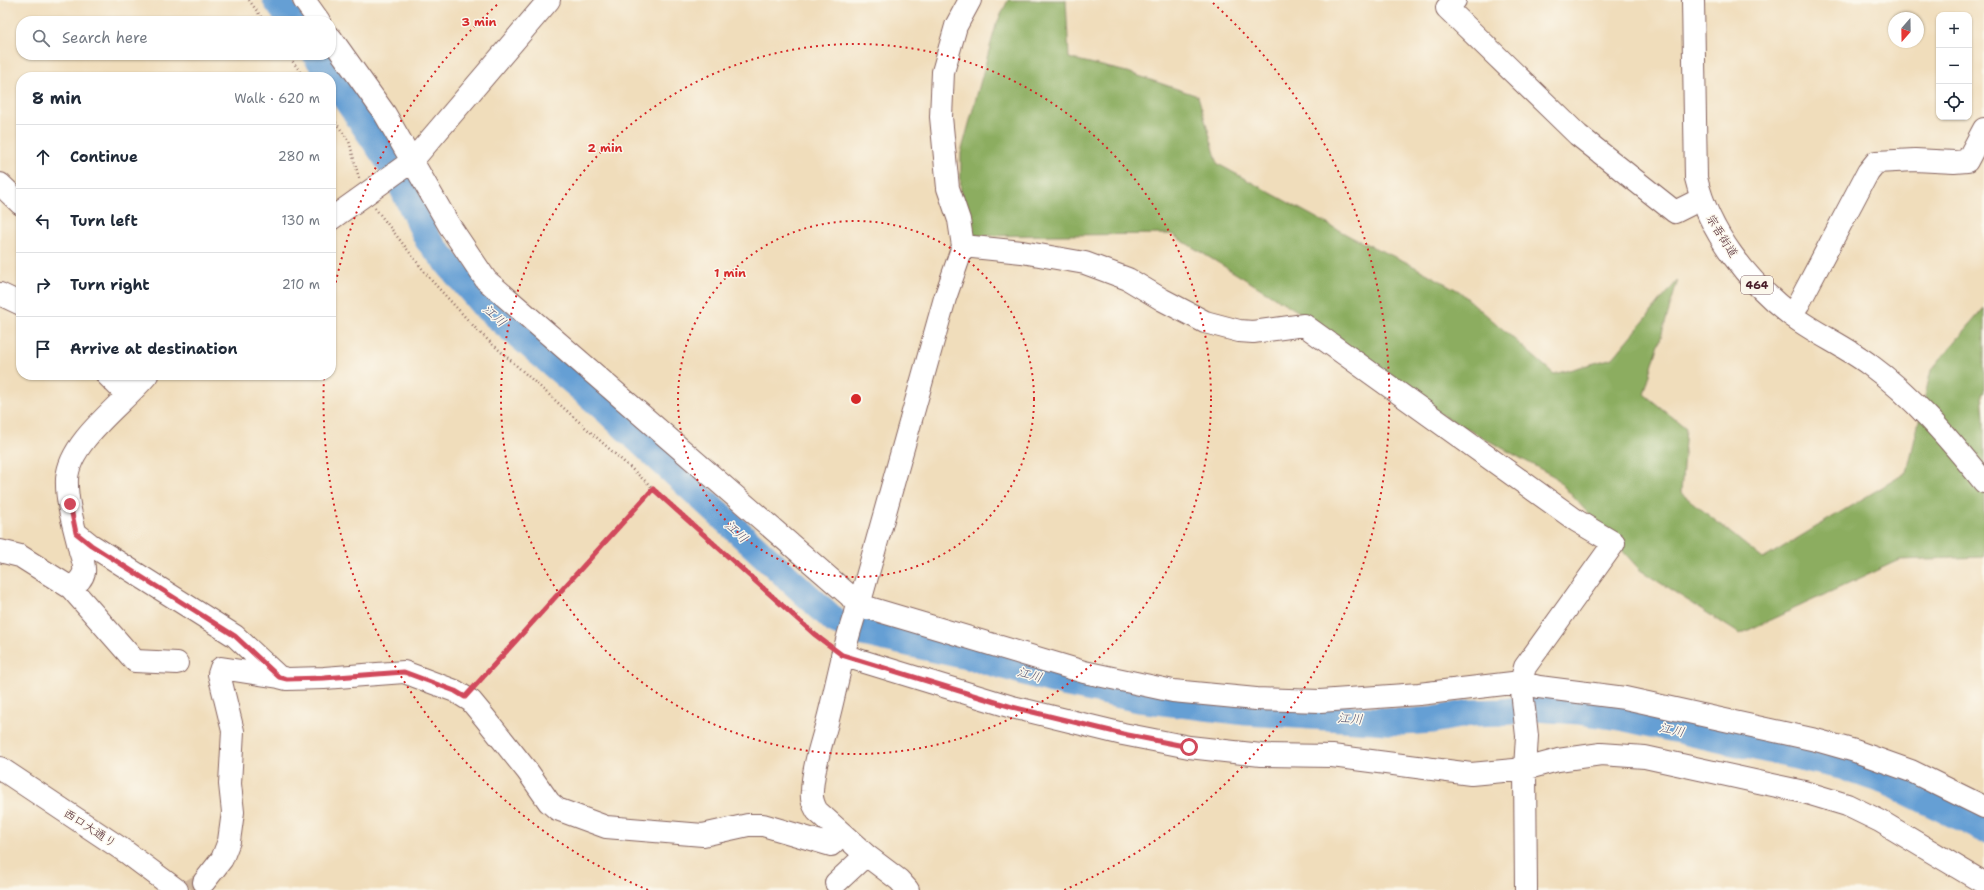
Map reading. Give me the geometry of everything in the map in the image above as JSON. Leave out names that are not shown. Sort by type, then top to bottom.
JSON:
[{"type":"main road","points":[[304,0],[315,16]]},
{"type":"main road","points":[[336,215],[412,161],[549,0]]},
{"type":"main road","points":[[908,890],[899,880],[866,855],[817,811],[812,802],[812,790],[819,752],[843,651],[856,608],[861,598],[945,298],[963,246],[959,220],[948,188],[941,117],[943,72],[956,26],[970,0]]},
{"type":"main road","points":[[1455,0],[1447,8],[1578,135],[1675,212],[1701,199]]},
{"type":"main road","name":"宗吾街道","points":[[1693,0],[1696,178],[1701,199],[1714,227],[1731,253],[1758,285],[1791,315],[1870,365],[1888,380],[1912,401],[1984,482]]},
{"type":"main road","points":[[336,45],[385,114],[449,225],[486,280],[838,586],[856,608],[1084,672],[1173,691],[1256,699],[1320,701],[1539,687],[1625,698],[1816,740],[1855,751],[1910,771],[1984,807]]},
{"type":"main road","points":[[1791,315],[1799,303],[1868,172],[1876,162],[1915,160],[1954,162],[1968,161],[1984,129]]},
{"type":"main road","points":[[0,184],[16,199]]},
{"type":"main road","points":[[963,246],[1022,252],[1085,263],[1128,279],[1163,300],[1205,322],[1239,331],[1253,332],[1304,326],[1577,521],[1614,543],[1525,667],[1521,687],[1527,736],[1525,769],[1526,890]]},
{"type":"main road","points":[[0,294],[16,302]]},
{"type":"main road","points":[[112,380],[127,395]]},
{"type":"main road","points":[[71,588],[80,582],[85,571],[70,504],[67,480],[74,454],[142,380]]},
{"type":"main road","points":[[76,533],[91,545],[235,636],[279,677]]},
{"type":"main road","points":[[0,551],[20,556],[71,588],[135,661],[177,663]]},
{"type":"main road","points":[[843,651],[1012,707],[1123,734],[1189,747],[1261,755],[1340,757],[1471,774],[1525,769],[1558,760],[1601,754],[1645,757],[1804,792],[1847,805],[1880,821],[1984,883]]},
{"type":"main road","points":[[204,882],[222,858],[229,841],[233,812],[230,784],[233,731],[219,674],[221,668],[287,679],[324,678],[404,672],[455,691],[471,701],[528,772],[549,802],[557,809],[606,827],[634,828],[703,836],[748,825],[763,825],[831,845],[842,834]]},
{"type":"main road","name":"西口大通り","points":[[0,768],[126,852],[177,890]]},
{"type":"main road","points":[[836,883],[866,855]]},
{"type":"path","points":[[250,0],[261,16]]},
{"type":"path","points":[[292,60],[300,72]]},
{"type":"path","points":[[336,123],[349,141],[364,195],[390,226],[431,280],[479,332],[814,634],[843,651]]},
{"type":"path","points":[[465,697],[653,489]]},
{"type":"green space","points":[[1008,0],[1066,0],[1069,58],[1127,72],[1198,96],[1218,164],[1353,238],[1404,261],[1459,291],[1554,374],[1613,358],[1678,280],[1644,394],[1686,428],[1681,493],[1763,559],[1907,472],[1931,370],[1984,308],[1984,392],[1982,394],[1984,419],[1984,557],[1899,560],[1740,634],[1640,570],[1555,477],[1438,413],[1312,320],[1171,234],[960,236],[961,153],[996,25]]},
{"type":"waterway","name":"江川","points":[[276,0],[287,16]]},
{"type":"waterway","name":"江川","points":[[319,60],[328,72]]},
{"type":"waterway","name":"江川","points":[[336,84],[392,166],[428,240],[484,306],[605,409],[835,621],[863,633],[976,658],[1063,683],[1139,699],[1246,712],[1403,722],[1433,720],[1470,713],[1503,712],[1535,708],[1579,711],[1625,718],[1841,766],[1890,783],[1984,829]]},
{"type":"tunnel","points":[[191,890],[204,882]]},
{"type":"route","points":[[70,504],[76,533],[91,545],[235,636],[279,677],[287,679],[324,678],[404,672],[455,691],[465,697],[653,489],[814,634],[842,655],[1012,707],[1123,734],[1189,747]]}]
